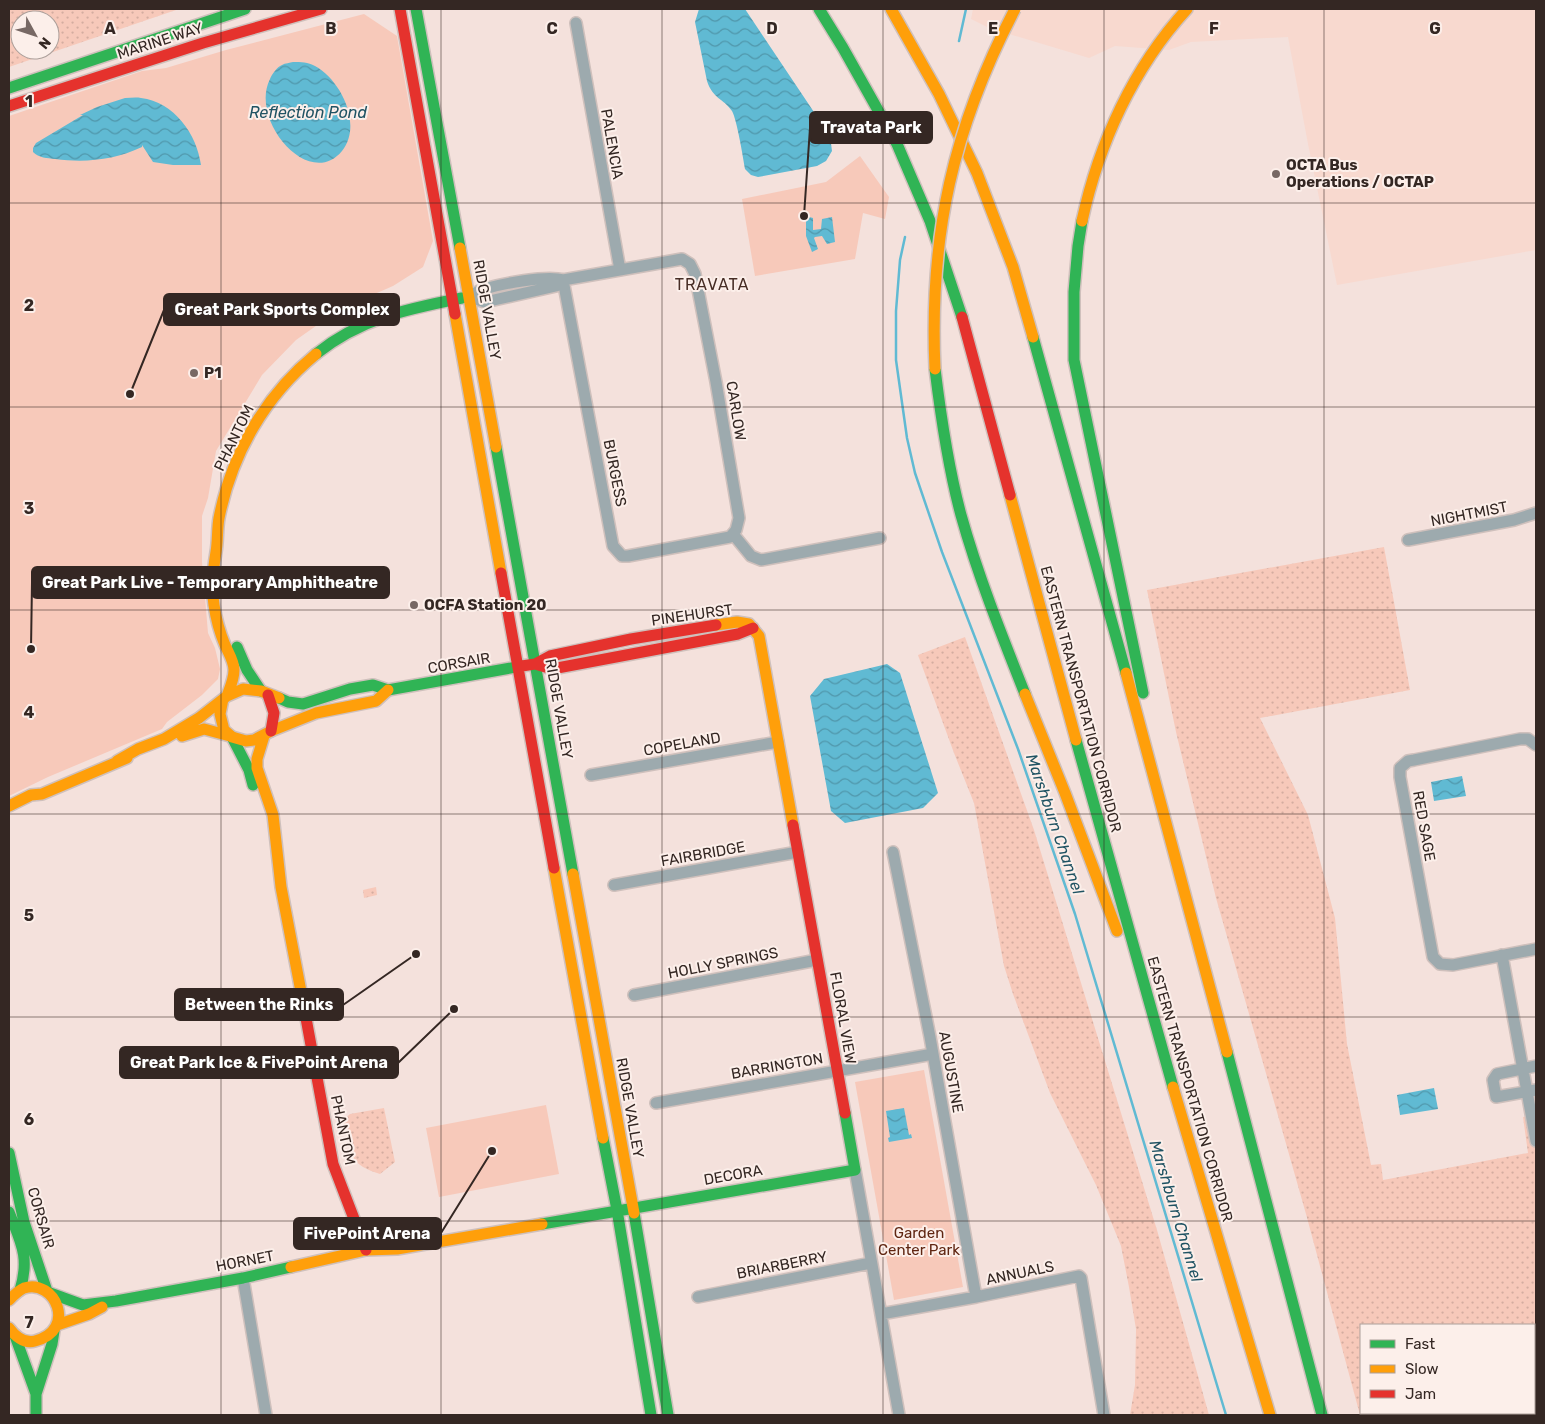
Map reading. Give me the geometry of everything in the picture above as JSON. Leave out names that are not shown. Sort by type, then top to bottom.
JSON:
[{"type":"main road","name":"MARINE WAY","points":[[9,88],[245,9]]},
{"type":"main road","name":"MARINE WAY","points":[[9,106],[193,46],[277,20],[321,9]]},
{"type":"main road","name":"RIDGE VALLEY","points":[[400,9],[617,1210],[651,1415]]},
{"type":"main road","name":"RIDGE VALLEY","points":[[416,9],[536,664],[668,1415]]},
{"type":"main road","name":"EASTERN TRANSPORTATION CORRIDOR","points":[[819,9],[897,144],[930,221],[951,280],[967,331],[1084,772],[1166,1063],[1270,1415]]},
{"type":"main road","points":[[891,9],[939,94],[977,173],[1014,267],[1184,889],[1322,1415]]},
{"type":"main road","points":[[1015,9],[998,40],[979,87],[956,157],[937,253],[934,296],[935,369],[948,456],[955,492],[967,536],[1166,1063]]},
{"type":"main road","points":[[1149,762],[1143,692],[1074,360],[1072,317],[1074,278],[1080,231],[1092,179],[1111,129],[1142,69],[1156,46],[1187,9]]},
{"type":"main road","name":"PHANTOM","points":[[225,698],[234,676],[233,664],[218,620],[212,585],[219,518],[232,469],[261,413],[295,373],[350,330],[400,311],[470,297]]},
{"type":"main road","name":"PHANTOM","points":[[214,569],[221,585],[229,628],[242,660],[265,693]]},
{"type":"main road","name":"PINEHURST","points":[[536,664],[550,656],[631,638],[737,622],[749,624],[753,628]]},
{"type":"main road","name":"FLORAL VIEW","points":[[753,628],[759,636],[855,1170]]},
{"type":"main road","name":"CORSAIR","points":[[265,693],[303,704],[350,689],[373,685],[388,690],[536,664]]},
{"type":"main road","points":[[9,806],[31,796],[42,794],[164,738],[199,718],[225,698],[243,689],[265,693],[274,709],[274,720],[267,734],[246,741],[204,729],[189,733],[157,749],[117,761]]},
{"type":"main road","name":"CORSAIR","points":[[267,734],[316,713],[376,701],[388,690]]},
{"type":"main road","points":[[225,698],[220,714],[221,722],[224,730],[231,736]]},
{"type":"main road","name":"PHANTOM","points":[[267,734],[257,758],[257,768],[273,815],[282,892],[333,1164],[366,1250]]},
{"type":"main road","name":"PHANTOM","points":[[231,736],[249,770],[264,820],[276,834]]},
{"type":"main road","points":[[9,814],[33,802],[42,794]]},
{"type":"main road","name":"CORSAIR","points":[[9,1153],[24,1222],[48,1292],[54,1298],[59,1311],[52,1344],[36,1394]]},
{"type":"main road","name":"DECORA","points":[[617,1210],[855,1170]]},
{"type":"main road","name":"HORNET","points":[[20,1290],[35,1287],[83,1305],[116,1301],[243,1278],[366,1250],[397,1249],[617,1210]]},
{"type":"main road","name":"CORSAIR","points":[[9,1212],[15,1231],[23,1245],[26,1261],[25,1276],[20,1290]]},
{"type":"main road","points":[[9,1300],[13,1294],[20,1290]]},
{"type":"main road","name":"HORNET","points":[[12,1332],[22,1340],[39,1341],[55,1328],[116,1301]]},
{"type":"main road","points":[[12,1332],[36,1394],[36,1415]]},
{"type":"main road","points":[[647,1389],[664,1386]]},
{"type":"street","name":"PALENCIA","points":[[576,23],[620,270]]},
{"type":"street","name":"CARLOW","points":[[470,297],[485,302],[556,286],[563,280],[682,259],[690,264],[695,274],[716,382],[739,518],[739,524],[733,534]]},
{"type":"street","name":"BURGESS","points":[[563,280],[613,546],[622,556],[628,556],[726,538],[733,534]]},
{"type":"street","name":"NIGHTMIST","points":[[1408,540],[1514,520],[1536,513]]},
{"type":"street","points":[[733,534],[752,556],[761,560],[880,538]]},
{"type":"street","name":"RED SAGE","points":[[1536,745],[1528,739],[1520,739],[1408,761],[1400,768],[1400,777],[1433,957],[1440,964],[1453,965],[1536,949]]},
{"type":"street","name":"COPELAND","points":[[591,775],[778,742]]},
{"type":"street","name":"FAIRBRIDGE","points":[[614,885],[798,852]]},
{"type":"street","name":"AUGUSTINE","points":[[893,852],[933,1054],[976,1297]]},
{"type":"street","points":[[1502,955],[1523,1068],[1532,1090],[1536,1141]]},
{"type":"street","name":"HOLLY SPRINGS","points":[[634,995],[817,960]]},
{"type":"street","name":"BARRINGTON","points":[[656,1103],[933,1054]]},
{"type":"street","points":[[1532,1090],[1496,1097],[1493,1080],[1497,1074],[1536,1066]]},
{"type":"street","name":"FLORAL VIEW","points":[[855,1170],[881,1314],[896,1415]]},
{"type":"street","name":"BRIARBERRY","points":[[698,1297],[872,1263]]},
{"type":"street","name":"ANNUALS","points":[[881,1314],[1079,1276],[1081,1278],[1104,1415]]},
{"type":"street","points":[[243,1278],[266,1415]]},
{"type":"shaded area","points":[[973,9],[1536,9],[1536,250],[1337,285],[1288,37],[1191,42],[1169,50],[1115,46],[1089,58],[989,28],[971,19]]},
{"type":"green space","points":[[9,9],[179,9],[60,50],[60,10],[10,10],[10,60],[30,60],[9,67]]},
{"type":"green space","points":[[364,14],[397,36],[433,241],[423,267],[393,286],[340,309],[296,340],[262,375],[216,451],[208,498],[202,516],[202,562],[208,633],[215,648],[220,669],[218,679],[202,695],[167,722],[162,729],[48,777],[9,796],[9,116],[142,71],[166,68],[226,50]]},
{"type":"green space","points":[[860,156],[889,197],[885,219],[863,213],[855,259],[755,276],[742,199],[826,182]]},
{"type":"green space","points":[[1384,547],[1410,690],[1260,718],[1308,815],[1335,918],[1347,1044],[1371,1165],[1381,1164],[1383,1180],[1528,1153],[1523,1117],[1536,1115],[1536,1415],[1360,1415],[1306,1214],[1216,898],[1176,732],[1147,590]]},
{"type":"green space","points":[[965,637],[1034,830],[1157,1230],[1209,1415],[1130,1415],[1135,1385],[1136,1329],[1121,1246],[1096,1185],[1050,1093],[1013,994],[1004,966],[974,803],[918,655]]},
{"type":"green space","points":[[376,887],[377,895],[364,898],[363,890]]},
{"type":"green space","name":"Garden Center Park","points":[[924,1070],[963,1287],[894,1300],[855,1082]]},
{"type":"green space","points":[[546,1105],[559,1174],[439,1197],[426,1128]]},
{"type":"green space","points":[[384,1108],[395,1162],[380,1174],[356,1162],[351,1152],[350,1136],[343,1120],[350,1114]]},
{"type":"water","points":[[699,9],[745,9],[830,136],[832,151],[826,161],[817,166],[758,177],[751,175],[745,169],[738,130],[732,111],[715,95],[707,81],[695,22]]},
{"type":"water","name":"Reflection Pond","points":[[293,62],[310,64],[324,73],[341,92],[346,104],[350,116],[348,140],[342,151],[329,161],[314,162],[299,157],[286,145],[275,130],[268,113],[266,96],[271,77],[280,66]]},
{"type":"water","points":[[125,98],[153,101],[173,113],[182,121],[195,142],[201,165],[173,165],[153,162],[142,145],[142,147],[121,155],[89,160],[46,158],[33,152],[36,143],[83,115],[80,115]]},
{"type":"water","points":[[806,216],[813,218],[813,230],[821,229],[822,219],[832,217],[835,242],[827,244],[822,236],[815,237],[818,249],[812,252],[806,236]]},
{"type":"water","points":[[887,664],[900,673],[938,793],[923,808],[845,823],[831,811],[810,696],[824,679]]},
{"type":"water","points":[[1462,776],[1466,796],[1434,801],[1431,782]]},
{"type":"water","points":[[1434,1088],[1438,1109],[1400,1115],[1397,1095]]},
{"type":"water","points":[[904,1108],[909,1135],[911,1134],[912,1138],[889,1142],[886,1111]]},
{"type":"waterway","name":"Marshburn Channel","points":[[959,41],[966,9]]},
{"type":"waterway","name":"Marshburn Channel","points":[[905,237],[900,260],[896,311],[896,360],[907,438],[915,473],[942,552],[1018,749],[1075,914],[1226,1415]]},
{"type":"traffic: fast","points":[[9,88],[245,9]]},
{"type":"traffic: fast","points":[[416,9],[460,248]]},
{"type":"traffic: fast","points":[[819,9],[897,144],[930,221],[962,317]]},
{"type":"traffic: fast","points":[[1082,221],[1074,292],[1074,360],[1143,693]]},
{"type":"traffic: fast","points":[[316,354],[367,323],[422,306],[462,298]]},
{"type":"traffic: fast","points":[[1033,337],[1126,673]]},
{"type":"traffic: fast","points":[[935,369],[945,442],[961,515],[999,628],[1025,694]]},
{"type":"traffic: fast","points":[[496,447],[573,874]]},
{"type":"traffic: fast","points":[[237,647],[247,670],[261,691]]},
{"type":"traffic: fast","points":[[279,698],[288,702],[303,704],[350,689],[373,685],[388,690],[522,666]]},
{"type":"traffic: fast","points":[[232,737],[249,770],[253,785]]},
{"type":"traffic: fast","points":[[1076,740],[1173,1087]]},
{"type":"traffic: fast","points":[[1227,1052],[1322,1415]]},
{"type":"traffic: fast","points":[[542,1224],[855,1170],[845,1113]]},
{"type":"traffic: fast","points":[[603,1138],[617,1210],[651,1415]]},
{"type":"traffic: fast","points":[[9,1153],[24,1222],[47,1291]]},
{"type":"traffic: fast","points":[[9,1212],[23,1250],[24,1268],[20,1290]]},
{"type":"traffic: fast","points":[[634,1213],[668,1415]]},
{"type":"traffic: fast","points":[[50,1293],[83,1305],[116,1301],[243,1278],[291,1267]]},
{"type":"traffic: fast","points":[[36,1415],[36,1394],[52,1344],[54,1331]]},
{"type":"traffic: fast","points":[[15,1336],[36,1394]]},
{"type":"traffic: slow","points":[[891,9],[939,94],[977,173],[1013,267],[1033,337]]},
{"type":"traffic: slow","points":[[935,369],[934,320],[936,273],[941,228],[950,183],[961,140],[976,97],[1015,9]]},
{"type":"traffic: slow","points":[[1082,221],[1098,163],[1108,135],[1121,108],[1150,56],[1187,9]]},
{"type":"traffic: slow","points":[[460,248],[496,447]]},
{"type":"traffic: slow","points":[[455,314],[501,573]]},
{"type":"traffic: slow","points":[[227,696],[233,680],[234,667],[217,621],[213,598],[213,572],[218,522],[225,494],[232,471],[253,427],[281,388],[316,354]]},
{"type":"traffic: slow","points":[[1010,495],[1076,740]]},
{"type":"traffic: slow","points":[[716,625],[737,622],[749,624],[759,636],[793,825]]},
{"type":"traffic: slow","points":[[1126,673],[1227,1052]]},
{"type":"traffic: slow","points":[[117,761],[138,749],[164,739],[199,718],[227,696],[243,689],[261,691],[279,698]]},
{"type":"traffic: slow","points":[[223,699],[220,714],[224,730],[232,737],[246,741],[254,740],[316,713],[376,701],[388,690]]},
{"type":"traffic: slow","points":[[1025,694],[1117,931]]},
{"type":"traffic: slow","points":[[182,736],[204,729],[230,736]]},
{"type":"traffic: slow","points":[[264,736],[257,759],[257,768],[273,815],[281,887],[303,1002]]},
{"type":"traffic: slow","points":[[9,806],[31,795],[42,794],[127,758]]},
{"type":"traffic: slow","points":[[554,868],[603,1138]]},
{"type":"traffic: slow","points":[[573,874],[634,1213]]},
{"type":"traffic: slow","points":[[1173,1087],[1270,1415]]},
{"type":"traffic: slow","points":[[291,1267],[366,1250],[397,1249],[542,1224]]},
{"type":"traffic: slow","points":[[9,1300],[22,1289],[35,1287],[45,1291],[52,1297],[59,1317],[56,1327],[48,1335],[31,1342],[20,1339],[9,1328]]},
{"type":"traffic: slow","points":[[57,1325],[89,1314],[102,1307]]},
{"type":"traffic: jam","points":[[9,106],[203,43],[321,9]]},
{"type":"traffic: jam","points":[[400,9],[455,314]]},
{"type":"traffic: jam","points":[[962,317],[1010,495]]},
{"type":"traffic: jam","points":[[501,573],[554,868]]},
{"type":"traffic: jam","points":[[522,666],[535,664],[550,656],[631,639],[716,625]]},
{"type":"traffic: jam","points":[[535,664],[552,669],[738,634],[753,628]]},
{"type":"traffic: jam","points":[[268,695],[274,713],[271,731]]},
{"type":"traffic: jam","points":[[793,825],[845,1113]]},
{"type":"traffic: jam","points":[[303,1002],[333,1164],[366,1250]]},
{"type":"place","name":"OCTA Bus Operations / OCTAP","points":[[1276,174]]},
{"type":"place","name":"Travata Park","points":[[804,216]]},
{"type":"place","name":"P1","points":[[194,373]]},
{"type":"place","name":"Great Park Sports Complex","points":[[130,394]]},
{"type":"place","name":"OCFA Station 20","points":[[414,605]]},
{"type":"place","name":"Great Park Live - Temporary Amphitheatre","points":[[31,649]]},
{"type":"place","name":"Between the Rinks","points":[[416,954]]},
{"type":"place","name":"Great Park Ice & FivePoint Arena","points":[[454,1009]]},
{"type":"place","name":"FivePoint Arena","points":[[492,1151]]},
{"type":"district","name":"TRAVATA","points":[[712,284]]}]
